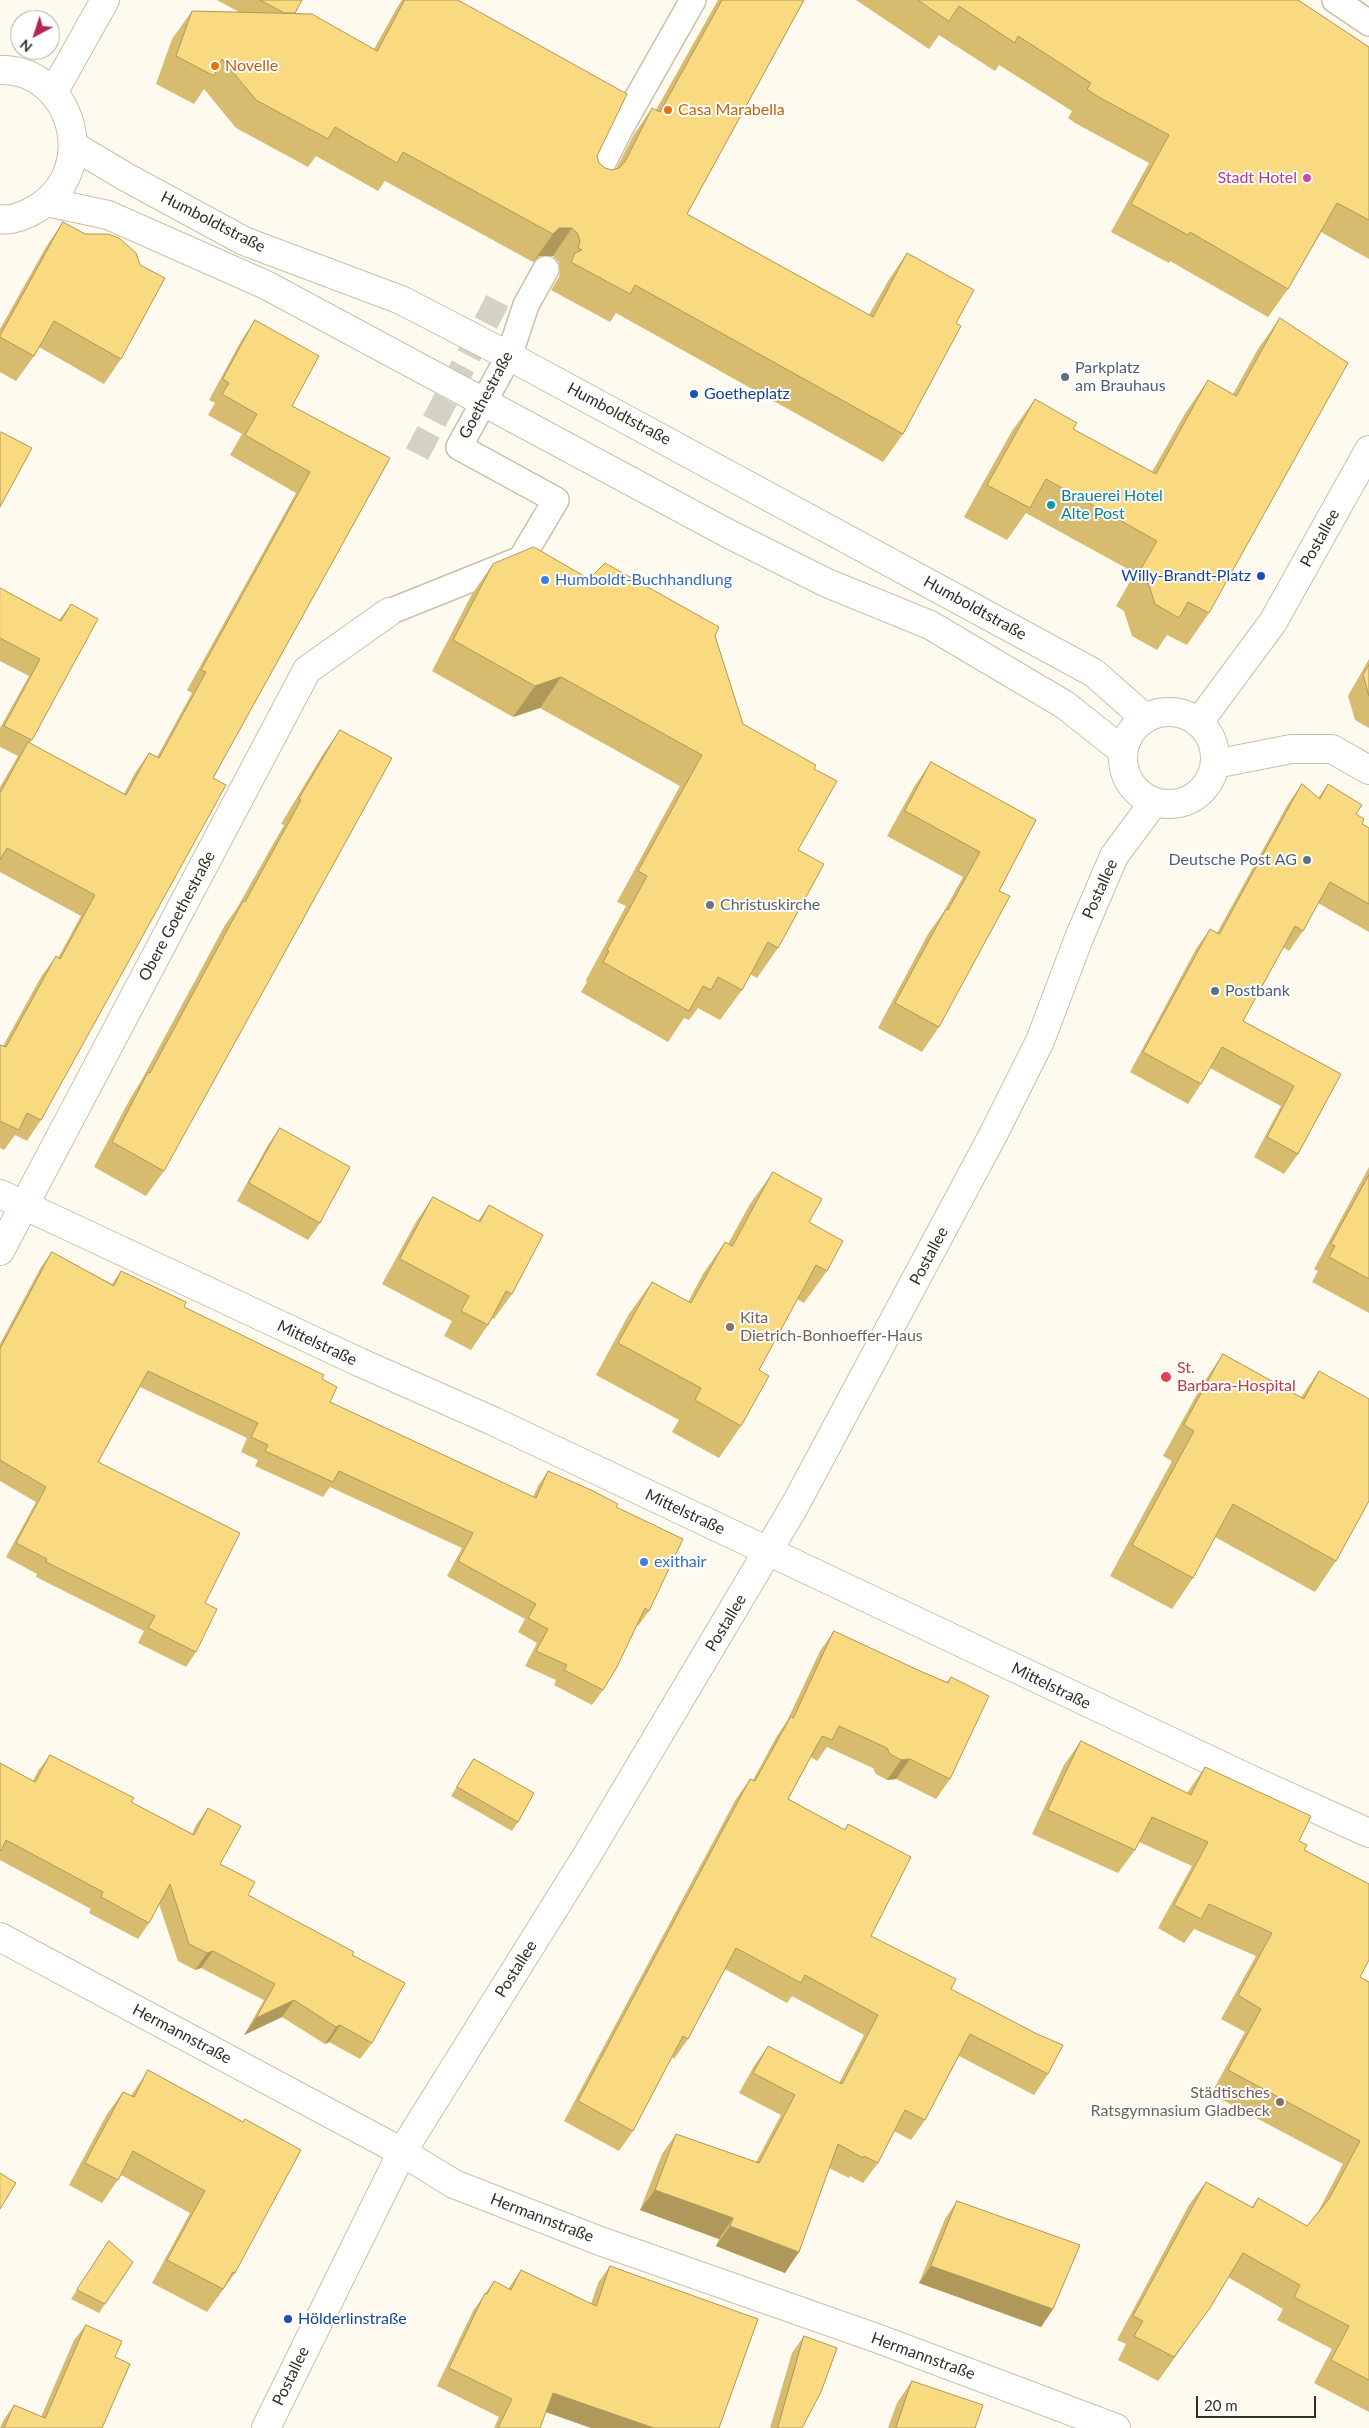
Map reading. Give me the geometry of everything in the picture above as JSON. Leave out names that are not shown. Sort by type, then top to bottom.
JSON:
[{"type":"street","points":[[54,93],[105,0]]},
{"type":"street","points":[[592,184],[621,127],[693,0]]},
{"type":"street","points":[[1335,0],[1369,23]]},
{"type":"street","points":[[0,70],[11,70],[32,77],[54,93],[71,122],[74,146],[70,170],[60,189],[47,202],[27,215],[0,219]]},
{"type":"street","name":"Humboldtstraße","points":[[74,146],[126,177],[244,241],[401,300],[509,356],[1094,673],[1145,718]]},
{"type":"street","name":"Humboldtstraße","points":[[47,202],[108,215],[266,285],[727,533],[827,583],[930,625],[1066,705],[1123,751]]},
{"type":"street","name":"Goethestraße","points":[[389,612],[521,559],[556,500],[459,447],[509,356],[526,306],[546,269]]},
{"type":"street","name":"Postallee","points":[[1199,722],[1273,622],[1369,450]]},
{"type":"street","name":"Obere Goethestraße","points":[[0,1251],[307,670],[389,612]]},
{"type":"street","points":[[1163,712],[1182,713],[1199,722],[1213,741],[1215,764],[1204,789],[1181,803],[1154,802],[1136,790],[1124,772],[1123,751],[1130,732],[1145,718],[1163,712]]},
{"type":"street","points":[[1215,764],[1291,749],[1332,749],[1369,770]]},
{"type":"street","name":"Postallee","points":[[266,2428],[402,2152],[586,1857],[769,1551],[994,1135],[1040,1041],[1079,938],[1114,856],[1154,802]]},
{"type":"street","name":"Mittelstraße","points":[[0,1194],[769,1551],[1098,1708],[1369,1833]]},
{"type":"street","name":"Hermannstraße","points":[[0,1937],[402,2152],[454,2184],[600,2241],[888,2342],[1102,2425]]},
{"type":"building","points":[[260,0],[302,0],[295,13],[285,13]]},
{"type":"building","points":[[405,0],[458,0],[627,94],[597,156],[599,163],[605,168],[612,170],[619,168],[625,162],[652,108],[660,112],[722,0],[804,0],[687,214],[873,317],[907,253],[974,290],[956,323],[961,326],[903,434],[635,285],[630,294],[571,262],[575,253],[582,250],[578,248],[580,241],[578,234],[572,228],[559,228],[553,234],[403,152],[397,163],[335,127],[328,139],[256,100],[222,59],[214,76],[176,56],[192,11],[312,14],[377,51]]},
{"type":"building","points":[[918,0],[1298,0],[1369,47],[1369,220],[1337,203],[1288,289],[1190,232],[1188,235],[1131,204],[1169,135],[1095,95],[1087,89],[1091,83],[1018,36],[1015,43],[959,6],[949,21]]},
{"type":"building","points":[[63,222],[85,234],[108,234],[119,238],[136,253],[140,265],[165,278],[121,359],[54,321],[34,356],[0,337]]},
{"type":"building","name":"Brauerei Hotel Alte Post","points":[[1280,318],[1348,363],[1209,613],[1188,602],[1179,618],[1155,604],[1147,579],[1138,574],[1157,541],[1046,479],[1030,508],[987,485],[1035,399],[1077,423],[1073,429],[1156,474],[1208,380],[1236,396]]},
{"type":"building","points":[[255,320],[319,356],[292,406],[390,458],[213,778],[226,785],[41,1120],[27,1113],[19,1130],[0,1121],[0,1045],[6,1047],[56,956],[60,959],[95,895],[7,848],[0,860],[0,793],[28,742],[126,795],[149,753],[159,758],[206,672],[201,670],[310,472],[245,435],[257,414],[222,394],[229,383],[223,379]]},
{"type":"building","points":[[0,433],[32,448],[0,507]]},
{"type":"building","points":[[534,547],[589,579],[605,563],[719,627],[715,636],[743,724],[816,765],[814,769],[837,781],[798,850],[824,864],[778,948],[768,942],[742,990],[718,977],[711,990],[703,986],[689,1011],[603,962],[609,951],[607,950],[647,876],[638,871],[702,755],[561,677],[535,686],[453,640],[493,564]]},
{"type":"building","points":[[0,588],[61,621],[71,604],[98,619],[32,740],[4,726],[40,659],[0,638]]},
{"type":"building","points":[[1369,665],[1369,696],[1363,675]]},
{"type":"building","points":[[340,730],[392,758],[164,1171],[112,1142],[148,1072],[150,1073],[243,901],[245,902],[301,800],[299,799]]},
{"type":"building","points":[[931,762],[1036,820],[999,891],[1010,896],[939,1027],[895,1003],[946,909],[948,910],[980,852],[905,811]]},
{"type":"building","points":[[1302,784],[1320,799],[1328,784],[1362,805],[1356,814],[1364,819],[1362,824],[1369,828],[1369,904],[1330,882],[1303,931],[1295,926],[1243,1021],[1341,1074],[1298,1154],[1267,1137],[1294,1086],[1222,1047],[1201,1084],[1143,1052],[1210,929],[1219,934]]},
{"type":"building","points":[[280,1128],[350,1167],[320,1223],[249,1183]]},
{"type":"building","name":"Kita Dietrich-Bonhoeffer-Haus","points":[[773,1172],[822,1199],[809,1222],[843,1241],[827,1271],[816,1265],[759,1370],[769,1376],[741,1426],[695,1400],[701,1388],[618,1343],[652,1282],[691,1303],[725,1242],[732,1246]]},
{"type":"building","points":[[1369,1175],[1369,1279],[1329,1257],[1335,1246],[1331,1244]]},
{"type":"building","points":[[433,1197],[480,1222],[489,1205],[543,1235],[512,1294],[506,1291],[488,1325],[461,1311],[469,1296],[400,1259]]},
{"type":"building","points":[[52,1252],[114,1286],[121,1271],[186,1302],[184,1307],[324,1375],[322,1379],[337,1387],[330,1402],[536,1498],[548,1471],[593,1491],[618,1504],[616,1507],[683,1539],[649,1611],[645,1608],[617,1667],[603,1690],[564,1670],[567,1665],[536,1651],[548,1629],[528,1618],[536,1604],[458,1561],[473,1533],[339,1471],[333,1482],[265,1451],[268,1445],[251,1437],[258,1423],[148,1371],[98,1462],[240,1533],[205,1603],[217,1609],[196,1652],[148,1628],[155,1616],[46,1562],[47,1559],[16,1543],[46,1487],[0,1460],[0,1349]]},
{"type":"building","points":[[1223,1354],[1304,1399],[1319,1371],[1369,1399],[1369,1501],[1336,1561],[1233,1504],[1193,1578],[1132,1545],[1194,1431],[1184,1425]]},
{"type":"building","points":[[834,1631],[948,1683],[951,1677],[989,1696],[950,1779],[910,1759],[901,1760],[890,1754],[887,1748],[839,1726],[832,1740],[822,1736],[788,1799],[845,1830],[848,1824],[911,1857],[871,1936],[956,1979],[951,1989],[1037,2034],[1063,2045],[1048,2074],[970,2034],[925,2120],[905,2110],[878,2163],[864,2156],[863,2158],[838,2144],[799,2252],[730,2226],[733,2218],[655,2190],[676,2134],[759,2163],[795,2095],[753,2073],[768,2046],[842,2084],[878,2015],[805,1975],[801,1983],[736,1948],[688,2039],[683,2036],[633,2131],[578,2101],[750,1779],[755,1781],[791,1716],[793,1718]]},
{"type":"building","points":[[1081,1741],[1191,1795],[1205,1767],[1311,1816],[1299,1841],[1307,1845],[1304,1850],[1369,1884],[1369,1960],[1360,1977],[1369,1982],[1369,2380],[1331,2360],[1349,2326],[1294,2297],[1300,2285],[1243,2253],[1210,2308],[1174,2357],[1134,2336],[1143,2321],[1133,2316],[1206,2182],[1253,2208],[1258,2198],[1307,2226],[1329,2199],[1360,2141],[1228,2070],[1261,2009],[1238,1995],[1272,1933],[1209,1904],[1201,1919],[1174,1905],[1208,1842],[1152,1817],[1135,1850],[1048,1810]]},
{"type":"building","points":[[50,1755],[134,1798],[131,1802],[194,1835],[208,1808],[241,1826],[220,1864],[255,1882],[248,1895],[354,1952],[352,1955],[405,1983],[372,2043],[340,2025],[336,2027],[294,2000],[256,2018],[275,1984],[213,1951],[207,1953],[189,1944],[170,1884],[149,1923],[101,1897],[103,1892],[6,1840],[1,1851],[0,1763],[35,1782]]},
{"type":"building","points":[[474,1759],[534,1793],[518,1822],[457,1787]]},
{"type":"building","points":[[148,2070],[243,2122],[245,2119],[301,2150],[235,2273],[233,2272],[223,2289],[167,2260],[205,2191],[133,2151],[118,2180],[85,2163],[123,2092],[134,2097]]},
{"type":"building","points":[[0,2173],[16,2183],[0,2209]]},
{"type":"building","points":[[957,2201],[1080,2245],[1053,2309],[931,2266]]},
{"type":"building","points":[[109,2241],[133,2262],[105,2304],[77,2290]]},
{"type":"building","points":[[610,2266],[758,2319],[719,2428],[654,2428],[553,2393],[540,2428],[498,2428],[512,2399],[449,2368],[485,2293],[487,2294],[494,2281],[511,2290],[521,2270],[596,2306]]},
{"type":"building","points":[[86,2325],[122,2341],[115,2357],[130,2364],[102,2428],[4,2428],[14,2405],[45,2418]]},
{"type":"building","points":[[804,2336],[837,2348],[821,2392],[802,2428],[778,2428]]},
{"type":"building","points":[[912,2381],[983,2405],[975,2428],[896,2428]]},
{"type":"tunnel","points":[[417,454],[502,292]]},
{"type":"place","name":"Novelle","points":[[215,66]]},
{"type":"place","name":"Casa Marabella","points":[[668,110]]},
{"type":"place","name":"Stadt Hotel","points":[[1307,178]]},
{"type":"place","name":"Parkplatz am Brauhaus","points":[[1065,377]]},
{"type":"place","name":"Goetheplatz","points":[[694,394]]},
{"type":"place","name":"Brauerei Hotel Alte Post","points":[[1051,505]]},
{"type":"place","name":"Willy-Brandt-Platz","points":[[1261,576]]},
{"type":"place","name":"Humboldt-Buchhandlung","points":[[545,580]]},
{"type":"place","name":"Deutsche Post AG","points":[[1307,860]]},
{"type":"place","name":"Christuskirche","points":[[710,905]]},
{"type":"place","name":"Postbank","points":[[1215,991]]},
{"type":"place","name":"Kita Dietrich-Bonhoeffer-Haus","points":[[730,1327]]},
{"type":"place","name":"St. Barbara-Hospital","points":[[1166,1377]]},
{"type":"place","name":"exithair","points":[[644,1562]]},
{"type":"place","name":"Städtisches Ratsgymnasium Gladbeck","points":[[1280,2102]]},
{"type":"place","name":"Hölderlinstraße","points":[[288,2319]]}]
